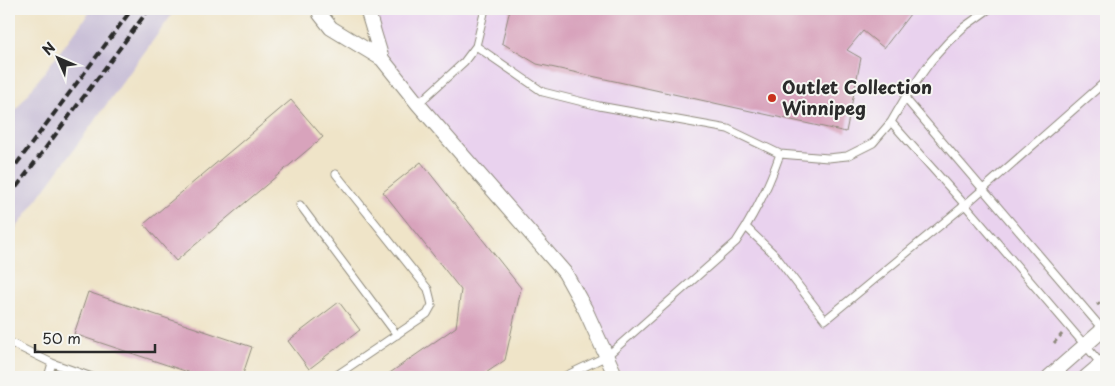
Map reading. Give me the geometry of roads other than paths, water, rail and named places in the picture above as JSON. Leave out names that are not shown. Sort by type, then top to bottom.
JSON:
[{"type":"street","points":[[320,9],[320,14],[331,28],[382,59],[418,104],[566,273],[585,309],[616,377]]},
{"type":"street","points":[[368,9],[382,59]]},
{"type":"street","points":[[1049,377],[1105,330]]},
{"type":"street","points":[[1086,377],[1105,364]]},
{"type":"lane","points":[[418,104],[464,62],[476,46],[485,9]]},
{"type":"lane","points":[[476,46],[543,92],[599,106],[728,129],[780,154],[828,158],[847,156],[873,143],[891,122],[931,61],[964,26],[988,9]]},
{"type":"lane","points":[[746,227],[774,255],[825,320],[965,205],[1106,81]]},
{"type":"lane","points":[[905,98],[1105,330]]},
{"type":"lane","points":[[891,122],[965,205],[1084,346],[1105,364]]},
{"type":"lane","points":[[563,377],[607,356],[736,242],[770,183],[780,154]]},
{"type":"lane","points":[[334,377],[427,314],[432,305],[428,289],[336,174]]},
{"type":"lane","points":[[300,205],[397,335]]},
{"type":"lane","points":[[9,342],[52,363],[92,377]]},
{"type":"lane","points":[[48,377],[52,363]]},
{"type":"railway","points":[[9,174],[132,9]]},
{"type":"railway","points":[[9,197],[149,9]]},
{"type":"place","name":"Outlet Collection Winnipeg","points":[[772,98]]}]
